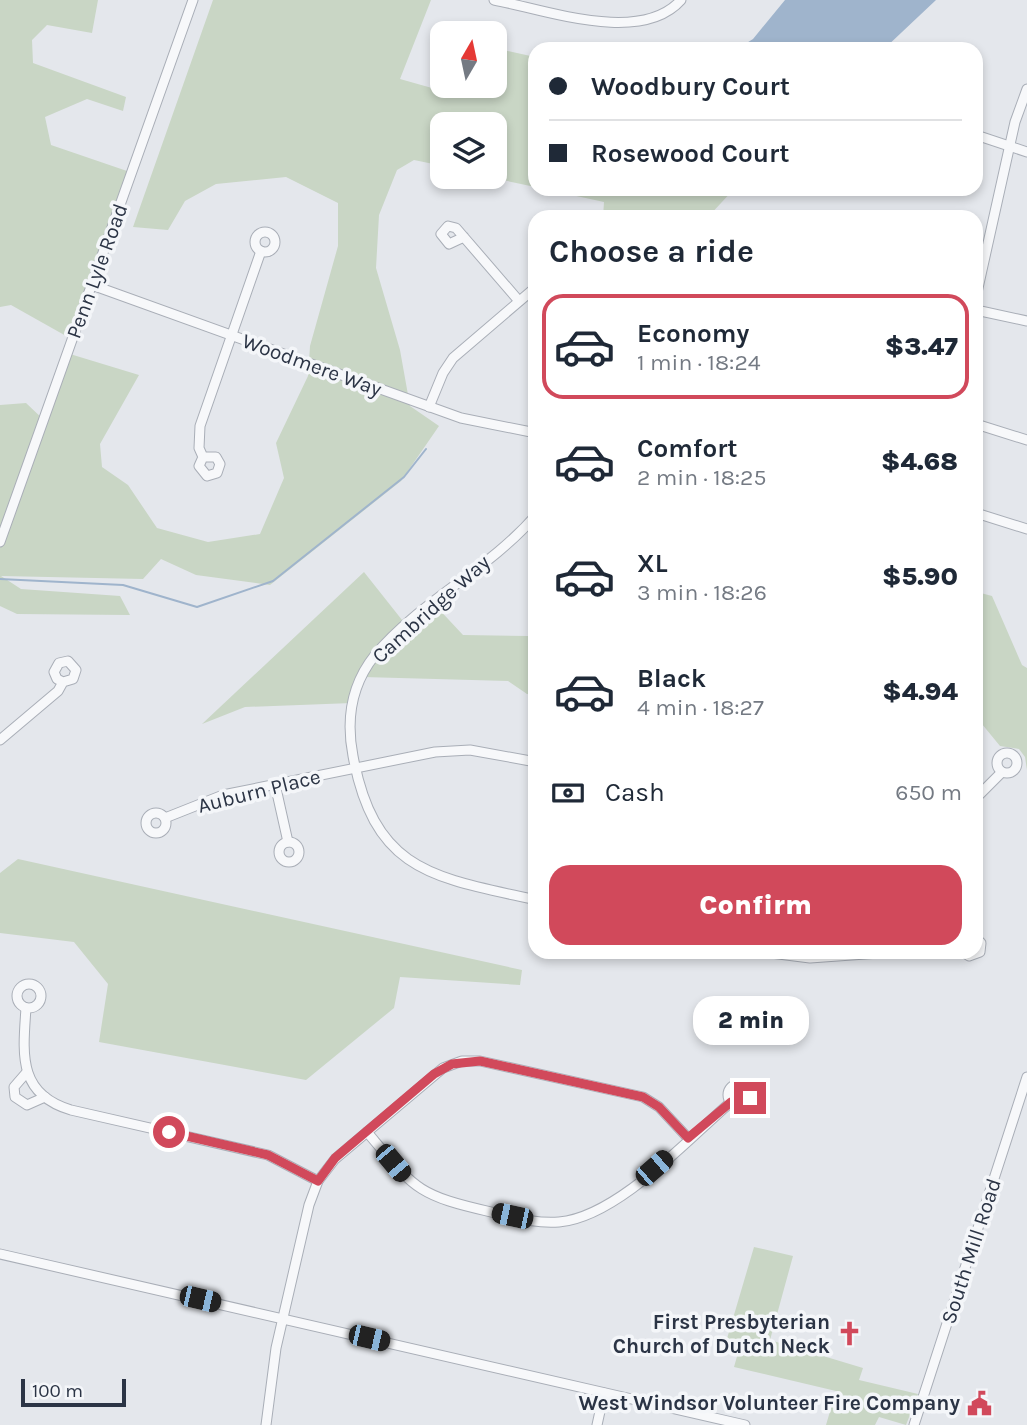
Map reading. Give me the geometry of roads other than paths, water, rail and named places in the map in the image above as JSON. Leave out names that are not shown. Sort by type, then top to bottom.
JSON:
[{"type":"street","name":"Penn Lyle Road","points":[[0,542],[192,0]]},
{"type":"street","points":[[494,0],[628,24],[660,16],[681,0]]},
{"type":"street","points":[[983,266],[1010,146],[1027,89]]},
{"type":"street","points":[[983,137],[1027,152]]},
{"type":"street","points":[[464,237],[519,301]]},
{"type":"street","points":[[203,457],[199,436],[202,415],[261,251]]},
{"type":"street","name":"Woodmere Way","points":[[92,285],[429,407],[487,425],[528,432]]},
{"type":"street","points":[[429,407],[443,373],[453,358],[528,294]]},
{"type":"street","points":[[983,312],[1027,321]]},
{"type":"street","points":[[983,426],[1027,440]]},
{"type":"street","points":[[983,515],[1027,529]]},
{"type":"street","name":"Cambridge Way","points":[[528,522],[373,657],[359,681],[351,707],[350,738],[360,792],[371,819],[389,843],[407,859],[440,877],[528,898]]},
{"type":"street","points":[[0,740],[58,691],[63,682]]},
{"type":"street","name":"Auburn Place","points":[[165,818],[223,795],[452,750],[487,752],[528,760]]},
{"type":"street","points":[[983,792],[1002,772]]},
{"type":"street","points":[[275,784],[288,842]]},
{"type":"street","points":[[26,1008],[23,1053],[27,1072],[45,1097],[71,1110],[268,1155],[318,1181]]},
{"type":"street","points":[[266,1425],[283,1318],[309,1205],[318,1181],[335,1158],[443,1068],[472,1060],[643,1097],[659,1107],[688,1138]]},
{"type":"street","points":[[27,1072],[14,1087],[15,1097],[27,1105],[45,1097]]},
{"type":"street","name":"South Mill Road","points":[[916,1425],[1027,1080]]},
{"type":"street","points":[[367,1132],[407,1179],[425,1194],[449,1202],[546,1222],[574,1220],[612,1203],[731,1102]]},
{"type":"street","points":[[0,1254],[745,1425]]},
{"type":"street","points":[[597,1425],[604,1393]]},
{"type":"water","points":[[785,0],[936,0],[891,42],[748,42]]},
{"type":"waterway","points":[[0,579],[123,585],[197,607],[273,581],[404,477],[426,449]]},
{"type":"place","name":"First Presbyterian Church of Dutch Neck","points":[[850,1334]]},
{"type":"place","name":"West Windsor Volunteer Fire Company","points":[[980,1403]]}]
